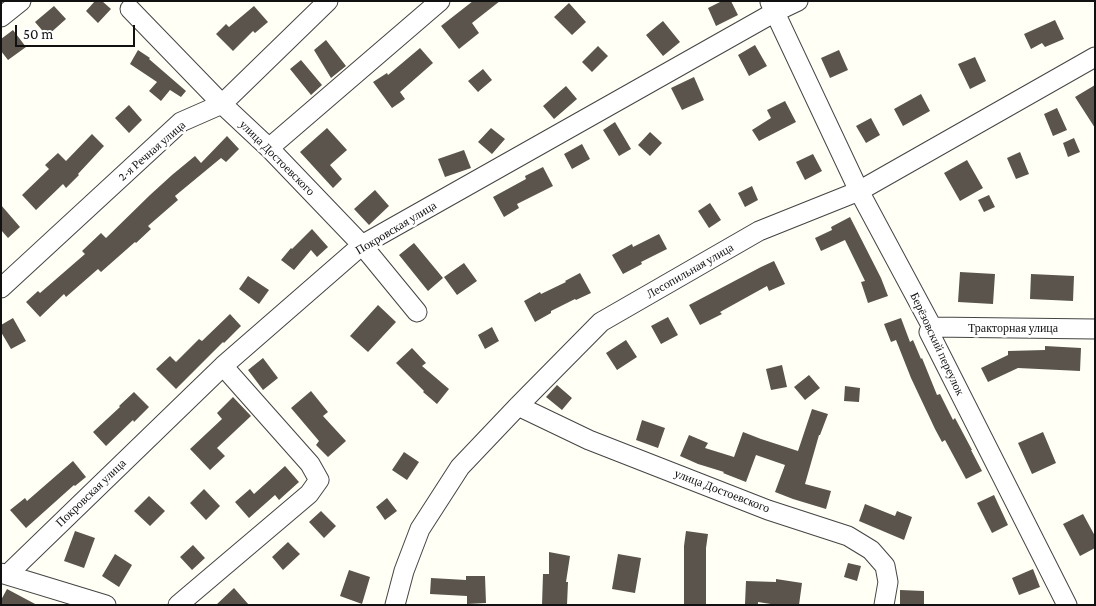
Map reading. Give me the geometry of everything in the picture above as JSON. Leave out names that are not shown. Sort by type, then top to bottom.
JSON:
[{"type":"street","points":[[1,17],[21,1]]},
{"type":"street","name":"2-я Речная улица","points":[[1,288],[181,122],[222,104],[328,1]]},
{"type":"street","points":[[269,148],[440,1]]},
{"type":"street","name":"Покровская улица","points":[[4,574],[223,366],[362,246],[772,7],[798,1]]},
{"type":"street","name":"Берёзовский переулок","points":[[772,7],[859,191],[932,327],[929,332],[1068,605]]},
{"type":"street","name":"улица Достоевского","points":[[130,9],[222,104],[269,148],[362,246],[417,312]]},
{"type":"street","name":"Лесопильная улица","points":[[395,605],[404,571],[420,529],[460,467],[601,322],[759,231],[859,191],[1095,57]]},
{"type":"street","name":"Тракторная улица","points":[[932,327],[1095,329]]},
{"type":"street","points":[[178,605],[309,494],[319,480],[310,464],[223,366]]},
{"type":"street","name":"улица Достоевского","points":[[518,406],[589,440],[768,510],[848,536],[871,550],[885,566],[888,582],[884,605]]},
{"type":"street","points":[[4,574],[106,605]]},
{"type":"building","points":[[95,1],[102,1],[111,9],[98,23],[86,11]]},
{"type":"building","points":[[473,1],[500,1],[472,23],[479,33],[459,49],[441,26]]},
{"type":"building","points":[[722,1],[731,1],[738,15],[716,26],[708,8]]},
{"type":"building","points":[[569,3],[586,22],[572,35],[554,17]]},
{"type":"building","points":[[54,6],[66,19],[47,36],[35,22]]},
{"type":"building","points":[[254,6],[268,22],[255,33],[253,31],[233,51],[216,34],[226,24],[229,27]]},
{"type":"building","points":[[1055,20],[1064,39],[1045,47],[1042,43],[1031,49],[1024,34]]},
{"type":"building","points":[[663,21],[680,42],[663,56],[646,35]]},
{"type":"building","points":[[13,30],[26,47],[8,60],[1,51],[1,39]]},
{"type":"building","points":[[326,40],[346,66],[331,78],[314,50]]},
{"type":"building","points":[[755,45],[767,66],[749,76],[738,55]]},
{"type":"building","points":[[598,46],[608,56],[592,72],[582,62]]},
{"type":"building","points":[[420,48],[433,63],[400,92],[405,99],[392,108],[373,82],[387,73],[388,75]]},
{"type":"building","points":[[138,50],[150,58],[186,91],[181,97],[170,90],[161,101],[149,91],[157,82],[130,64]]},
{"type":"building","points":[[839,50],[848,70],[830,78],[821,58]]},
{"type":"building","points":[[975,57],[986,81],[970,89],[958,64]]},
{"type":"building","points":[[301,60],[322,85],[311,95],[290,69]]},
{"type":"building","points":[[483,69],[492,80],[478,92],[468,81]]},
{"type":"building","points":[[694,77],[704,100],[682,110],[671,88]]},
{"type":"building","points":[[1095,85],[1095,128],[1075,97]]},
{"type":"building","points":[[566,86],[577,99],[554,119],[543,106]]},
{"type":"building","points":[[921,94],[930,111],[903,126],[894,109]]},
{"type":"building","points":[[785,101],[796,122],[759,141],[752,130],[771,118],[767,110]]},
{"type":"building","points":[[129,105],[142,120],[129,133],[115,118]]},
{"type":"building","points":[[1057,108],[1067,130],[1053,136],[1044,114]]},
{"type":"building","points":[[871,118],[880,135],[866,143],[856,126]]},
{"type":"building","points":[[615,122],[631,149],[619,156],[603,130]]},
{"type":"building","points":[[327,128],[347,150],[330,165],[342,179],[333,188],[300,152]]},
{"type":"building","points":[[491,128],[505,139],[492,154],[478,142]]},
{"type":"building","points":[[650,132],[662,143],[650,156],[638,145]]},
{"type":"building","points":[[92,134],[104,146],[66,188],[63,184],[36,210],[22,195],[49,169],[45,165],[58,153],[66,161]]},
{"type":"building","points":[[227,136],[239,149],[226,162],[221,158],[175,196],[178,200],[148,226],[151,229],[101,272],[98,269],[66,297],[64,294],[40,317],[26,302],[38,291],[40,293],[85,254],[82,251],[101,233],[106,238],[172,175],[195,156],[201,163]]},
{"type":"building","points":[[1074,138],[1080,152],[1068,157],[1063,143]]},
{"type":"building","points":[[582,144],[590,159],[572,169],[564,154]]},
{"type":"building","points":[[464,150],[471,168],[445,177],[438,159]]},
{"type":"building","points":[[1020,152],[1029,174],[1016,179],[1007,158]]},
{"type":"building","points":[[813,154],[822,171],[805,180],[796,162]]},
{"type":"building","points":[[967,160],[983,188],[960,201],[944,173]]},
{"type":"building","points":[[543,167],[553,186],[517,204],[519,208],[504,217],[493,197],[526,179],[525,176]]},
{"type":"building","points":[[752,186],[758,200],[745,207],[738,193]]},
{"type":"building","points":[[375,190],[389,206],[369,225],[354,209]]},
{"type":"building","points":[[989,195],[995,207],[984,212],[978,200]]},
{"type":"building","points":[[710,203],[721,220],[709,228],[698,211]]},
{"type":"building","points":[[1,205],[20,227],[8,238],[1,230]]},
{"type":"building","points":[[850,217],[888,296],[868,303],[861,282],[865,281],[845,240],[821,251],[815,238],[832,230],[831,227]]},
{"type":"building","points":[[312,229],[328,247],[317,257],[311,250],[294,270],[281,260]]},
{"type":"building","points":[[659,234],[667,249],[641,262],[642,264],[623,274],[612,255],[632,244],[633,247]]},
{"type":"building","points":[[414,243],[443,278],[428,291],[399,255]]},
{"type":"building","points":[[774,261],[785,284],[769,291],[767,286],[720,312],[722,314],[700,325],[689,305]]},
{"type":"building","points":[[464,263],[477,281],[457,295],[444,277]]},
{"type":"building","points":[[960,272],[995,274],[993,304],[958,302]]},
{"type":"building","points":[[580,273],[591,293],[551,311],[551,313],[535,322],[524,301],[540,292],[541,294],[566,282]]},
{"type":"building","points":[[1031,274],[1074,276],[1073,301],[1030,299]]},
{"type":"building","points":[[248,276],[269,290],[259,304],[239,289]]},
{"type":"building","points":[[378,305],[396,322],[368,352],[350,336]]},
{"type":"building","points":[[230,314],[241,326],[176,389],[156,369],[170,356],[176,362],[199,339],[202,341]]},
{"type":"building","points":[[668,317],[678,335],[661,344],[651,326]]},
{"type":"building","points":[[13,318],[26,341],[11,349],[1,332],[1,325]]},
{"type":"building","points":[[901,318],[910,342],[913,340],[922,358],[937,395],[940,394],[953,420],[955,418],[982,471],[966,479],[945,440],[942,442],[935,429],[911,378],[896,340],[891,342],[884,324]]},
{"type":"building","points":[[492,327],[499,341],[485,349],[478,335]]},
{"type":"building","points":[[626,340],[637,357],[617,370],[606,353]]},
{"type":"building","points":[[1045,346],[1081,348],[1080,371],[1018,368],[988,382],[981,368],[1008,355],[1008,351],[1045,350]]},
{"type":"building","points":[[412,348],[426,363],[422,366],[449,389],[437,404],[396,363]]},
{"type":"building","points":[[263,358],[278,378],[263,390],[248,370]]},
{"type":"building","points":[[782,365],[787,387],[771,390],[766,369]]},
{"type":"building","points":[[809,375],[820,388],[805,400],[794,387]]},
{"type":"building","points":[[557,385],[572,398],[562,410],[546,397]]},
{"type":"building","points":[[845,386],[860,388],[859,402],[844,401]]},
{"type":"building","points":[[311,391],[328,412],[323,416],[346,441],[328,457],[316,445],[319,441],[291,408]]},
{"type":"building","points":[[134,392],[149,407],[106,446],[93,432]]},
{"type":"building","points":[[233,397],[251,416],[217,448],[225,456],[210,470],[190,449],[222,419],[217,413]]},
{"type":"building","points":[[812,409],[828,414],[819,435],[805,484],[831,491],[826,509],[775,492],[785,465],[756,455],[746,482],[680,456],[689,435],[708,443],[705,448],[734,457],[743,432],[798,451]]},
{"type":"building","points":[[642,420],[665,428],[658,448],[636,440]]},
{"type":"building","points":[[1043,432],[1056,463],[1032,474],[1018,443]]},
{"type":"building","points":[[404,452],[419,462],[407,480],[392,470]]},
{"type":"building","points":[[73,461],[86,477],[74,485],[26,528],[10,510],[25,498],[27,501]]},
{"type":"building","points":[[285,466],[299,482],[279,500],[275,495],[249,518],[235,502],[250,489],[254,494]]},
{"type":"building","points":[[204,489],[220,506],[206,520],[190,503]]},
{"type":"building","points":[[994,495],[1008,525],[992,533],[977,503]]},
{"type":"building","points":[[149,496],[165,511],[150,526],[134,511]]},
{"type":"building","points":[[387,498],[397,511],[385,520],[376,507]]},
{"type":"building","points":[[865,504],[895,516],[897,511],[912,517],[904,540],[859,521]]},
{"type":"building","points":[[321,511],[336,526],[324,538],[309,522]]},
{"type":"building","points":[[1083,514],[1095,536],[1095,548],[1080,556],[1063,524]]},
{"type":"building","points":[[75,531],[95,538],[84,568],[64,561]]},
{"type":"building","points":[[686,531],[708,534],[706,548],[706,605],[684,605],[684,546]]},
{"type":"building","points":[[288,542],[300,554],[283,570],[272,557]]},
{"type":"building","points":[[193,545],[205,558],[192,570],[180,557]]},
{"type":"building","points":[[549,552],[570,556],[566,582],[568,582],[567,605],[542,605],[543,574],[549,574]]},
{"type":"building","points":[[115,554],[132,565],[119,587],[102,576]]},
{"type":"building","points":[[618,554],[641,558],[635,593],[612,589]]},
{"type":"building","points":[[848,563],[861,566],[857,581],[844,577]]},
{"type":"building","points":[[1033,569],[1040,587],[1019,595],[1012,578]]},
{"type":"building","points":[[349,570],[370,577],[362,604],[340,596]]},
{"type":"building","points":[[466,576],[485,576],[486,603],[467,604],[467,596],[430,594],[431,578],[466,580]]},
{"type":"building","points":[[776,579],[802,583],[799,605],[777,605],[758,602],[758,604],[745,604],[746,581],[776,582]]},
{"type":"building","points":[[234,588],[249,605],[216,605]]},
{"type":"building","points":[[7,589],[37,605],[1,605],[1,600]]},
{"type":"building","points":[[900,590],[924,591],[924,605],[900,605]]}]
